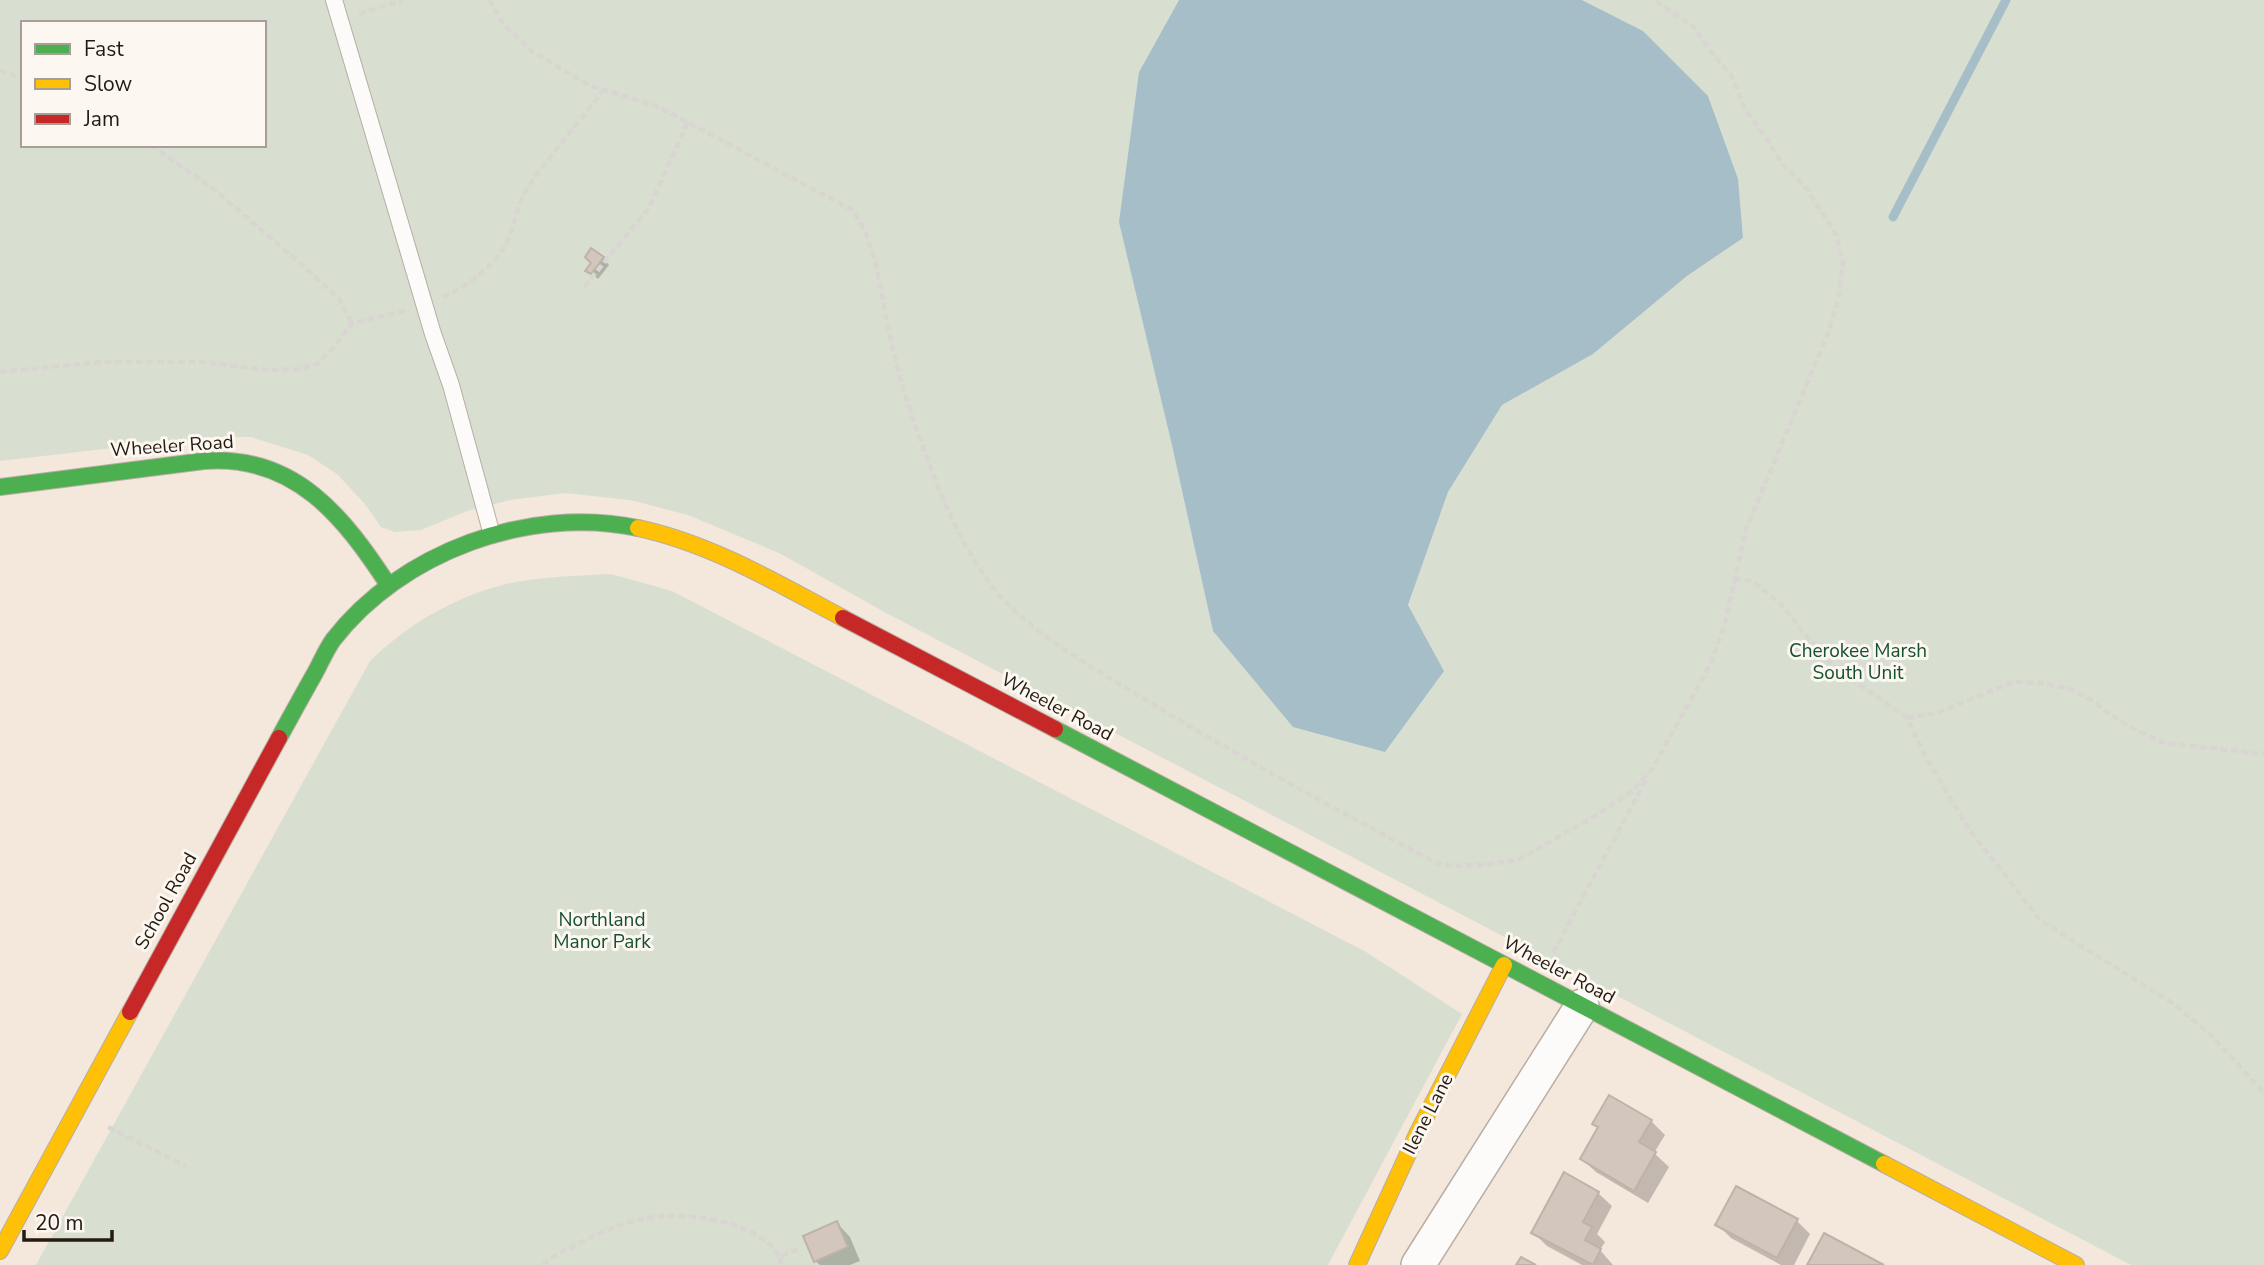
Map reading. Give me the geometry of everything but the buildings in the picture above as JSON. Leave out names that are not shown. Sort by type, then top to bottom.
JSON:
[{"type":"street","name":"Wheeler Road","points":[[0,487],[119,469],[242,461],[293,479],[328,509],[372,559],[389,586],[435,556],[492,535],[544,524],[609,523],[668,534],[732,559],[2076,1265]]},
{"type":"street","name":"School Road","points":[[0,1251],[332,641],[361,610],[389,586]]},
{"type":"street","name":"Ilene Lane","points":[[1357,1265],[1418,1132],[1504,965]]},
{"type":"street","points":[[1418,1265],[1582,1006]]},
{"type":"lane","points":[[334,0],[451,385],[492,535]]},
{"type":"path","points":[[340,18],[402,0]]},
{"type":"path","points":[[489,0],[505,26],[533,52],[591,86],[659,107],[852,210],[862,222],[872,251],[893,352],[913,421],[955,525],[974,559],[1000,596],[1032,625],[1097,671],[1227,750],[1436,863],[1454,866],[1518,860],[1595,816],[1632,791],[1652,769]]},
{"type":"path","points":[[1549,961],[1711,663],[1725,623],[1746,530],[1828,333],[1838,300],[1843,262],[1836,234],[1804,185],[1782,164],[1745,109],[1731,75],[1693,26],[1654,0]]},
{"type":"path","points":[[0,71],[21,78]]},
{"type":"path","points":[[0,372],[101,362],[204,362],[267,370],[299,369],[317,364],[352,323],[404,312],[466,287],[493,261],[507,242],[526,190],[604,89]]},
{"type":"path","points":[[584,287],[649,208],[688,122]]},
{"type":"path","points":[[154,147],[216,191],[300,263],[339,299],[352,323]]},
{"type":"path","points":[[1734,578],[1752,581],[1780,603],[1834,667],[1907,718],[1923,752],[1968,828],[2040,921],[2171,1002],[2211,1035],[2264,1093]]},
{"type":"path","points":[[1907,718],[1937,713],[2013,682],[2041,683],[2071,689],[2139,732],[2164,743],[2264,754]]},
{"type":"path","points":[[108,1127],[186,1166]]},
{"type":"path","points":[[543,1265],[599,1232],[646,1217],[695,1216],[742,1226],[776,1250],[782,1265]]},
{"type":"path","points":[[779,1257],[798,1249]]},
{"type":"green space","name":"Cherokee Marsh South Unit","points":[[0,0],[1179,0],[1139,72],[1171,441],[1213,631],[1444,671],[1408,605],[1448,492],[1502,405],[1593,354],[1687,276],[1743,238],[1643,31],[1582,0],[2264,0],[2264,1265],[2131,1265],[888,614],[781,554],[688,515],[630,500],[565,493],[510,500],[467,511],[421,530],[395,532],[381,527],[364,503],[337,474],[308,455],[251,437],[208,437],[0,461]]},
{"type":"green space","name":"Northland Manor Park","points":[[611,574],[672,591],[1366,952],[1462,1014],[1328,1265],[36,1265],[370,661],[396,638],[425,618],[488,589],[565,576]]},
{"type":"water","points":[[1179,0],[1582,0],[1643,31],[1708,96],[1738,179],[1743,238],[1687,276],[1593,354],[1502,405],[1448,492],[1408,605],[1444,671],[1385,752],[1293,727],[1213,631],[1119,222],[1139,72]]},
{"type":"waterway","points":[[1893,217],[2006,0]]},
{"type":"traffic: fast","points":[[0,487],[204,461],[236,462],[265,468],[291,479],[335,514],[389,586]]},
{"type":"traffic: fast","points":[[279,738],[333,640],[361,609],[394,582],[431,560],[470,542],[512,530],[554,523],[596,523],[638,528]]},
{"type":"traffic: fast","points":[[1055,729],[1884,1164]]},
{"type":"traffic: slow","points":[[638,528],[718,554],[843,618]]},
{"type":"traffic: slow","points":[[1357,1265],[1418,1132],[1504,965]]},
{"type":"traffic: slow","points":[[0,1251],[130,1012]]},
{"type":"traffic: slow","points":[[1884,1164],[2076,1265]]},
{"type":"traffic: jam","points":[[843,618],[1055,729]]},
{"type":"traffic: jam","points":[[130,1012],[279,738]]}]
